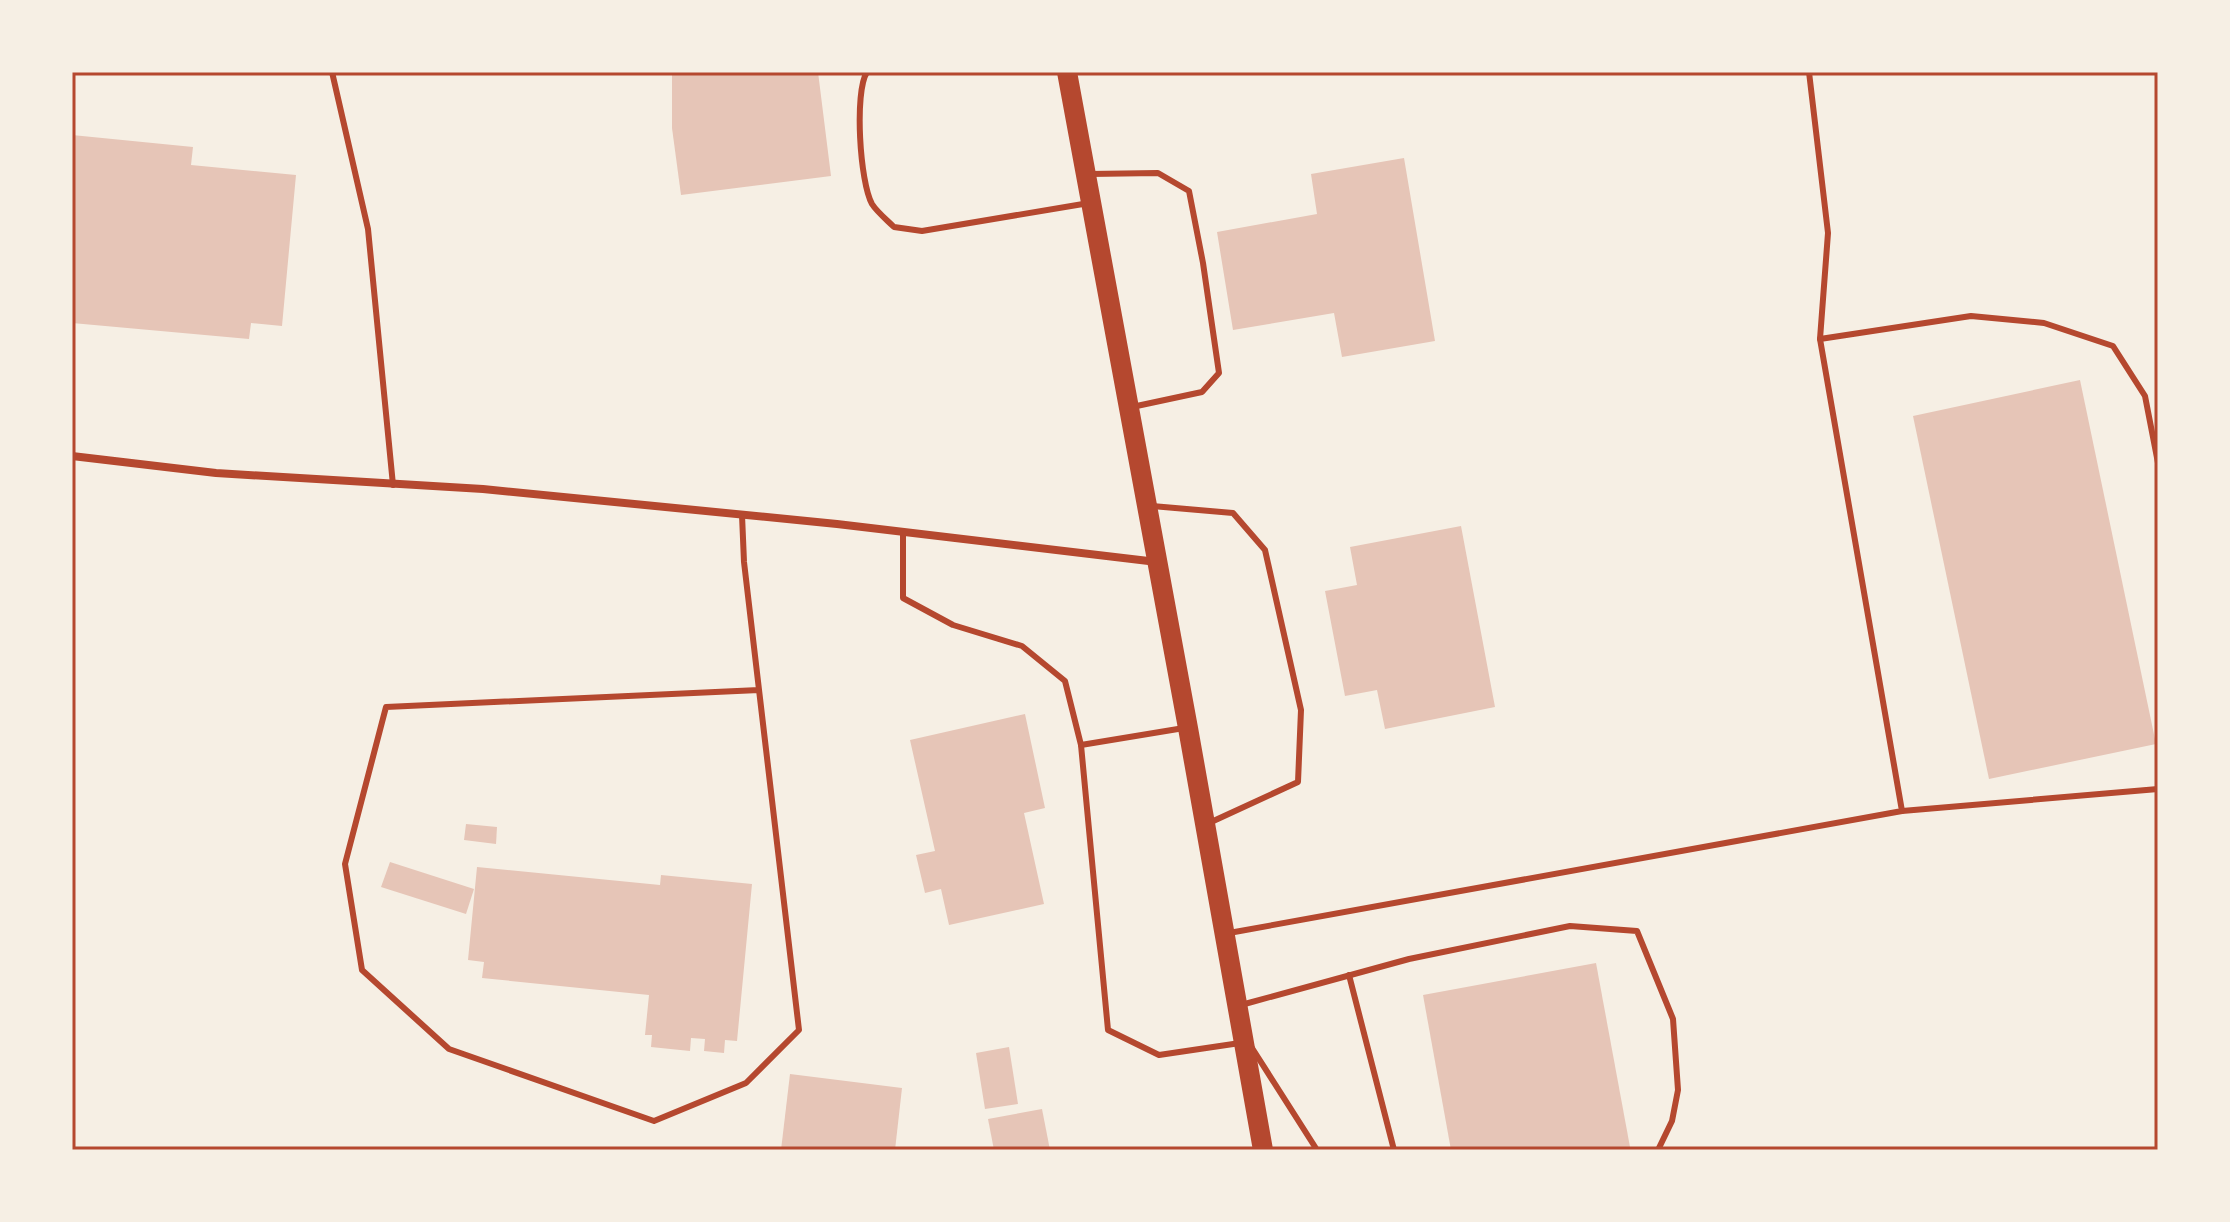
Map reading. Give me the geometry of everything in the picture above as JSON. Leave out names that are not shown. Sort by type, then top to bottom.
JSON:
[{"type":"main road","points":[[1067,72],[1263,1150]]},
{"type":"street","points":[[72,456],[216,473],[483,489],[903,532],[1158,562]]},
{"type":"lane","points":[[332,72],[368,229],[393,485]]},
{"type":"lane","points":[[867,72],[861,81],[859,139],[871,203],[894,227],[922,231],[1090,202]]},
{"type":"lane","points":[[1809,72],[1828,233],[1820,339],[1902,811]]},
{"type":"lane","points":[[1086,174],[1158,173],[1189,191],[1203,263],[1219,373],[1202,392],[1129,408]]},
{"type":"lane","points":[[1820,339],[1971,316],[2044,323],[2113,346],[2145,396],[2158,463]]},
{"type":"lane","points":[[1148,505],[1233,513],[1265,550],[1301,710],[1298,782],[1206,825]]},
{"type":"lane","points":[[742,515],[799,1030],[746,1083],[654,1121],[449,1049],[362,970],[345,864],[386,707],[759,690]]},
{"type":"lane","points":[[903,532],[903,598],[953,625],[1022,646],[1065,681],[1081,745],[1108,1030],[1159,1055],[1243,1038],[1317,1150]]},
{"type":"lane","points":[[1081,745],[1188,728]]},
{"type":"lane","points":[[1225,934],[1902,811],[2158,789]]},
{"type":"lane","points":[[1238,1006],[1409,959],[1570,926],[1637,931],[1673,1019],[1678,1090],[1672,1121],[1658,1150]]},
{"type":"lane","points":[[1349,975],[1394,1150]]},
{"type":"building","points":[[672,72],[818,72],[831,176],[681,195],[672,128]]},
{"type":"building","points":[[72,135],[193,147],[191,165],[296,175],[282,326],[251,323],[249,339],[72,323]]},
{"type":"building","points":[[1404,158],[1435,341],[1342,357],[1334,313],[1233,330],[1217,232],[1317,214],[1311,174]]},
{"type":"building","points":[[2080,380],[2156,744],[1989,779],[1913,416]]},
{"type":"building","points":[[1461,526],[1495,707],[1385,729],[1377,690],[1345,696],[1325,591],[1357,585],[1350,547]]},
{"type":"building","points":[[1025,714],[1045,808],[1024,813],[1044,904],[949,925],[941,889],[925,893],[916,855],[935,851],[910,740]]},
{"type":"building","points":[[466,824],[497,827],[496,844],[464,840]]},
{"type":"building","points":[[390,862],[474,889],[466,914],[381,887]]},
{"type":"building","points":[[477,867],[660,885],[661,875],[752,884],[737,1041],[725,1040],[724,1053],[704,1051],[705,1039],[691,1038],[690,1051],[651,1047],[652,1035],[645,1035],[649,995],[482,978],[484,962],[468,960]]},
{"type":"building","points":[[1596,963],[1630,1147],[1615,1150],[1451,1150],[1423,995]]},
{"type":"building","points":[[1009,1047],[1018,1104],[985,1109],[976,1053]]},
{"type":"building","points":[[790,1074],[902,1088],[895,1150],[781,1150]]},
{"type":"building","points":[[1042,1109],[1050,1150],[994,1150],[988,1119]]}]
